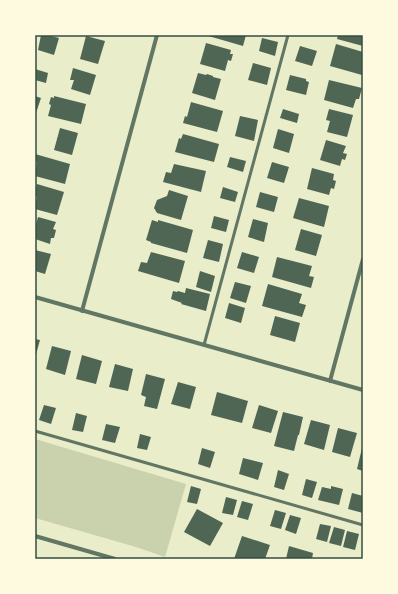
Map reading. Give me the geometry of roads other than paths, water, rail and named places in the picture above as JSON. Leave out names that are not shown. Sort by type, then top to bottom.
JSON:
[{"type":"street","points":[[82,311],[157,35]]},
{"type":"street","points":[[330,381],[363,259]]},
{"type":"street","points":[[35,298],[363,390]]},
{"type":"street","points":[[35,536],[114,559]]},
{"type":"lane","points":[[204,345],[288,35]]},
{"type":"lane","points":[[35,431],[363,524]]}]
